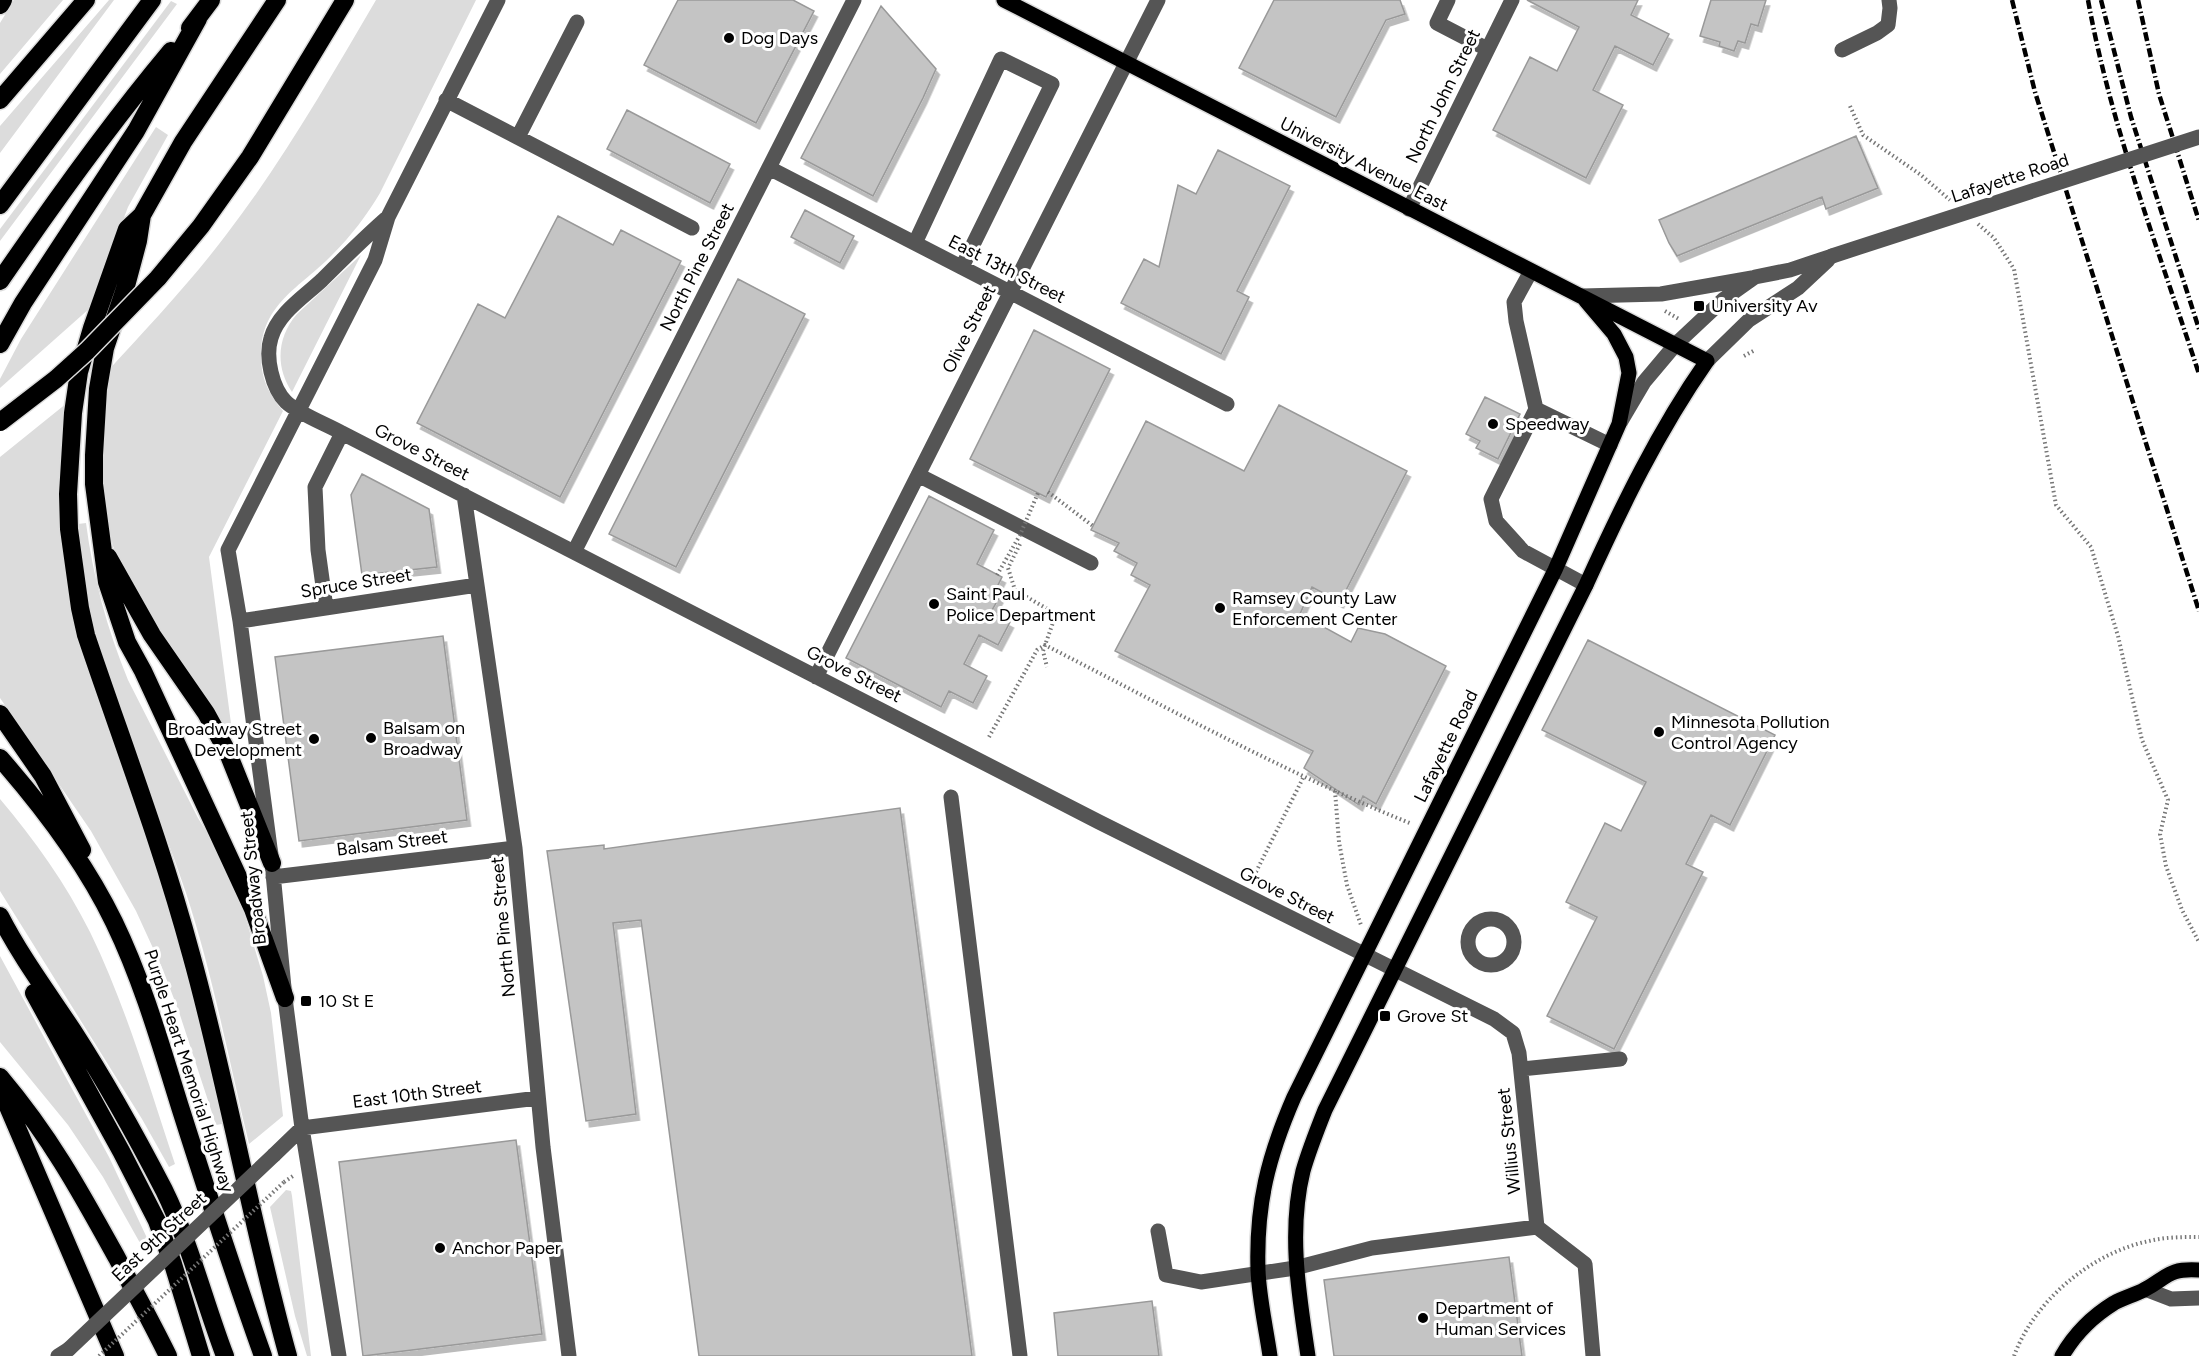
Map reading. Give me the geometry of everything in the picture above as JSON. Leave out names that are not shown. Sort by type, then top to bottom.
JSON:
[{"type":"highway","points":[[0,5],[3,0]]},
{"type":"highway","points":[[0,100],[86,0]]},
{"type":"highway","points":[[0,205],[152,0]]},
{"type":"highway","points":[[0,344],[23,303],[136,131],[198,19],[211,0]]},
{"type":"highway","points":[[277,0],[183,142],[142,215],[127,229],[116,256],[79,372],[69,450],[69,530],[86,635],[165,862],[179,910],[203,999],[268,1283],[288,1356]]},
{"type":"highway","points":[[0,422],[56,380],[87,351],[158,278],[201,226],[250,158],[345,0]]},
{"type":"highway","points":[[0,281],[88,155],[198,19]]},
{"type":"highway","points":[[142,215],[138,241],[126,286],[105,348],[98,389],[94,484],[107,582],[127,642],[143,671],[254,909],[285,998]]},
{"type":"highway","points":[[103,548],[152,636],[206,713],[228,753],[272,870]]},
{"type":"highway","points":[[0,714],[43,776],[72,828],[127,950]]},
{"type":"highway","name":"Purple Heart Memorial Highway","points":[[0,758],[30,794],[81,864],[99,893],[127,950],[156,1028],[202,1179],[263,1356]]},
{"type":"highway","points":[[0,916],[103,1080],[163,1188],[188,1247],[225,1356]]},
{"type":"highway","points":[[0,931],[157,1221],[173,1264],[201,1356]]},
{"type":"highway","points":[[0,1077],[47,1137],[78,1186],[150,1318],[168,1356]]},
{"type":"highway","points":[[0,1088],[115,1356]]},
{"type":"main road","name":"University Avenue East","points":[[1004,0],[1707,361]]},
{"type":"main road","points":[[1582,296],[1614,334],[1626,357],[1629,372],[1619,424]]},
{"type":"main road","name":"Lafayette Road","points":[[1308,1356],[1295,1268],[1298,1203],[1303,1172],[1325,1110],[1586,585],[1612,527],[1680,400],[1707,361]]},
{"type":"main road","name":"Lafayette Road","points":[[1270,1356],[1258,1272],[1261,1200],[1274,1145],[1294,1097],[1555,570],[1619,424]]},
{"type":"main road","points":[[2062,1356],[2092,1320],[2114,1303],[2145,1289],[2172,1271],[2199,1270]]},
{"type":"street","points":[[388,217],[498,0]]},
{"type":"street","name":"North Pine Street","points":[[574,552],[854,0]]},
{"type":"street","name":"Olive Street","points":[[816,677],[1158,0]]},
{"type":"street","points":[[1448,0],[1437,23],[1487,49]]},
{"type":"street","name":"North John Street","points":[[1409,209],[1512,0]]},
{"type":"street","points":[[1842,50],[1888,25],[1890,8],[1888,0]]},
{"type":"street","points":[[518,137],[577,22]]},
{"type":"street","points":[[915,243],[1001,59],[1052,84],[962,267]]},
{"type":"street","points":[[447,100],[692,228]]},
{"type":"street","name":"Lafayette Road","points":[[1619,424],[1644,382],[1676,344],[1724,299],[1755,277],[1790,270],[2199,137]]},
{"type":"street","name":"East 13th Street","points":[[769,168],[1227,404]]},
{"type":"street","name":"Broadway Street","points":[[339,1356],[302,1128],[285,998],[272,870],[240,621],[228,550],[297,409],[375,260],[388,217]]},
{"type":"street","name":"Grove Street","points":[[388,217],[291,307],[278,323],[271,337],[269,352],[277,389],[286,402],[816,677],[1395,971]]},
{"type":"street","name":"Lafayette Road","points":[[1707,361],[1749,320],[1798,288],[1832,256]]},
{"type":"street","points":[[1531,270],[1514,302],[1516,321],[1536,409],[1491,499],[1496,521],[1523,551],[1586,585]]},
{"type":"street","points":[[1582,296],[1661,294],[1755,277]]},
{"type":"street","points":[[1536,409],[1610,445]]},
{"type":"street","points":[[326,608],[318,550],[315,487],[342,433]]},
{"type":"street","points":[[918,475],[1091,563]]},
{"type":"street","name":"North Pine Street","points":[[464,495],[515,848],[538,1098],[569,1356]]},
{"type":"street","name":"Spruce Street","points":[[240,621],[477,585]]},
{"type":"street","points":[[951,797],[1020,1356]]},
{"type":"street","name":"Balsam Street","points":[[272,870],[515,848]]},
{"type":"street","name":"Willius Street","points":[[1395,971],[1494,1019],[1513,1033],[1521,1069],[1537,1227]]},
{"type":"street","points":[[1521,1069],[1620,1059]]},
{"type":"street","name":"East 10th Street","points":[[302,1128],[538,1098]]},
{"type":"street","name":"East 9th Street","points":[[63,1352],[302,1128]]},
{"type":"street","points":[[1158,1231],[1166,1275],[1201,1282],[1295,1268],[1372,1248],[1537,1227],[1584,1264],[1593,1356]]},
{"type":"street","points":[[2145,1289],[2171,1299],[2199,1298]]},
{"type":"path","points":[[1850,106],[1863,135],[1921,175],[1953,203]]},
{"type":"path","points":[[1970,217],[1994,238],[2014,269],[2056,505],[2091,548],[2118,636],[2142,740],[2168,801],[2160,834],[2166,866],[2182,910],[2199,942]]},
{"type":"path","points":[[1744,356],[1755,350]]},
{"type":"path","points":[[1048,492],[1093,526]]},
{"type":"path","points":[[997,575],[1020,535],[1038,493]]},
{"type":"path","points":[[1027,530],[1008,568],[1015,590],[1056,614],[1043,651],[1047,667]]},
{"type":"path","points":[[989,737],[1037,650],[1045,645]]},
{"type":"path","points":[[1045,645],[1304,776],[1413,824]]},
{"type":"path","points":[[1256,872],[1304,776]]},
{"type":"path","points":[[1335,791],[1339,842],[1347,885],[1362,926]]},
{"type":"path","points":[[99,1356],[284,1182]]},
{"type":"path","points":[[2014,1356],[2023,1335],[2050,1301],[2075,1276],[2098,1260],[2147,1241],[2175,1237],[2199,1237]]},
{"type":"shaded area","points":[[14,0],[63,0],[0,74],[0,23]]},
{"type":"shaded area","points":[[109,0],[114,0],[0,153],[0,126]]},
{"type":"shaded area","points":[[376,0],[476,0],[375,201],[346,240],[320,267],[284,298],[267,323],[262,339],[262,372],[270,392],[283,411],[209,557],[232,731],[224,732],[124,573],[113,546],[101,486],[106,373],[168,306],[247,207],[305,120]]},
{"type":"shaded area","points":[[171,1],[177,4],[0,241],[0,229]]},
{"type":"shaded area","points":[[156,127],[168,135],[128,207],[90,308],[0,388],[0,379],[21,339]]},
{"type":"shaded area","points":[[361,255],[292,392],[281,362],[285,332],[297,314]]},
{"type":"shaded area","points":[[67,403],[78,632],[96,695],[168,901],[214,1078],[222,1124],[216,1125],[179,1012],[136,911],[91,831],[0,698],[0,457]]},
{"type":"shaded area","points":[[86,523],[97,583],[120,661],[198,818],[223,859],[241,903],[263,976],[271,1013],[283,1116],[249,1144],[196,924],[120,712],[92,619],[83,572],[78,524]]},
{"type":"shaded area","points":[[0,799],[60,879],[81,914],[103,960],[136,1046],[175,1164],[169,1167],[142,1119],[0,891]]},
{"type":"shaded area","points":[[0,956],[109,1157],[147,1238],[140,1243],[103,1177],[68,1125],[0,1042]]},
{"type":"shaded area","points":[[286,1190],[291,1191],[292,1196],[311,1356],[307,1356],[295,1316],[270,1207]]},
{"type":"building","name":"Dog Days","points":[[678,0],[793,0],[814,11],[756,123],[644,65]]},
{"type":"building","points":[[1274,0],[1400,0],[1405,14],[1386,20],[1336,117],[1239,68]]},
{"type":"building","points":[[1527,0],[1638,0],[1631,15],[1669,34],[1653,65],[1615,46],[1593,90],[1623,105],[1586,178],[1493,130],[1530,57],[1557,71],[1579,27]]},
{"type":"building","points":[[1711,0],[1766,0],[1758,26],[1751,24],[1745,43],[1738,41],[1734,51],[1719,46],[1720,42],[1700,36]]},
{"type":"building","points":[[881,6],[936,69],[873,196],[801,158]]},
{"type":"building","points":[[627,110],[730,164],[710,203],[607,149]]},
{"type":"building","points":[[1856,136],[1878,188],[1826,209],[1822,197],[1677,256],[1659,220]]},
{"type":"building","points":[[1218,150],[1290,186],[1237,291],[1249,297],[1221,354],[1121,303],[1144,259],[1159,267],[1178,185],[1196,194]]},
{"type":"building","points":[[805,210],[854,236],[840,263],[791,237]]},
{"type":"building","points":[[558,216],[613,245],[621,230],[681,261],[560,497],[417,423],[478,304],[505,318]]},
{"type":"building","points":[[738,279],[805,314],[676,567],[609,534]]},
{"type":"building","points":[[1034,330],[1110,369],[1046,497],[970,459]]},
{"type":"building","name":"Speedway","points":[[1485,397],[1520,414],[1498,459],[1476,448],[1480,441],[1466,434]]},
{"type":"building","name":"Ramsey County Law Enforcement Center","points":[[1279,405],[1407,471],[1340,602],[1312,587],[1300,614],[1351,642],[1358,628],[1385,634],[1446,666],[1376,804],[1363,796],[1359,805],[1304,768],[1313,751],[1115,651],[1150,585],[1131,575],[1137,563],[1114,551],[1119,543],[1091,530],[1146,421],[1244,471]]},
{"type":"building","points":[[362,474],[429,509],[437,567],[362,575],[351,495]]},
{"type":"building","name":"Saint Paul Police Department","points":[[929,496],[994,530],[977,564],[1002,577],[994,593],[1000,596],[991,612],[1010,622],[998,645],[979,635],[964,664],[987,676],[973,703],[949,691],[941,707],[846,658]]},
{"type":"building","name":"Balsam on Broadway","points":[[443,636],[467,820],[299,841],[275,657]]},
{"type":"building","points":[[1588,640],[1775,735],[1730,825],[1711,815],[1686,864],[1703,872],[1614,1049],[1547,1016],[1597,917],[1566,902],[1605,823],[1621,831],[1646,782],[1542,730]]},
{"type":"building","points":[[900,808],[972,1356],[699,1356],[641,920],[613,923],[636,1114],[586,1121],[547,851],[604,845],[604,849]]},
{"type":"building","name":"Anchor Paper","points":[[516,1140],[542,1334],[363,1356],[339,1162]]},
{"type":"building","name":"Department of Human Services","points":[[1509,1257],[1522,1356],[1334,1356],[1324,1280]]},
{"type":"building","points":[[1152,1301],[1159,1356],[1058,1356],[1054,1313]]},
{"type":"railway","points":[[2012,0],[2035,92],[2199,611]]},
{"type":"railway","points":[[2088,0],[2109,95],[2152,235],[2199,374]]},
{"type":"railway","points":[[2101,0],[2131,117],[2199,329]]},
{"type":"railway","points":[[2138,0],[2159,94],[2199,221]]},
{"type":"place","name":"Dog Days","points":[[729,38]]},
{"type":"place","name":"University Av","points":[[1699,306]]},
{"type":"place","name":"Speedway","points":[[1493,424]]},
{"type":"place","name":"Saint Paul Police Department","points":[[934,604]]},
{"type":"place","name":"Ramsey County Law Enforcement Center","points":[[1220,608]]},
{"type":"place","name":"Minnesota Pollution Control Agency","points":[[1659,732]]},
{"type":"place","name":"Balsam on Broadway","points":[[371,738]]},
{"type":"place","name":"Broadway Street Development","points":[[314,739]]},
{"type":"place","name":"10 St E","points":[[306,1001]]},
{"type":"place","name":"Grove St","points":[[1385,1016]]},
{"type":"place","name":"Anchor Paper","points":[[440,1248]]},
{"type":"place","name":"Department of Human Services","points":[[1423,1318]]}]
